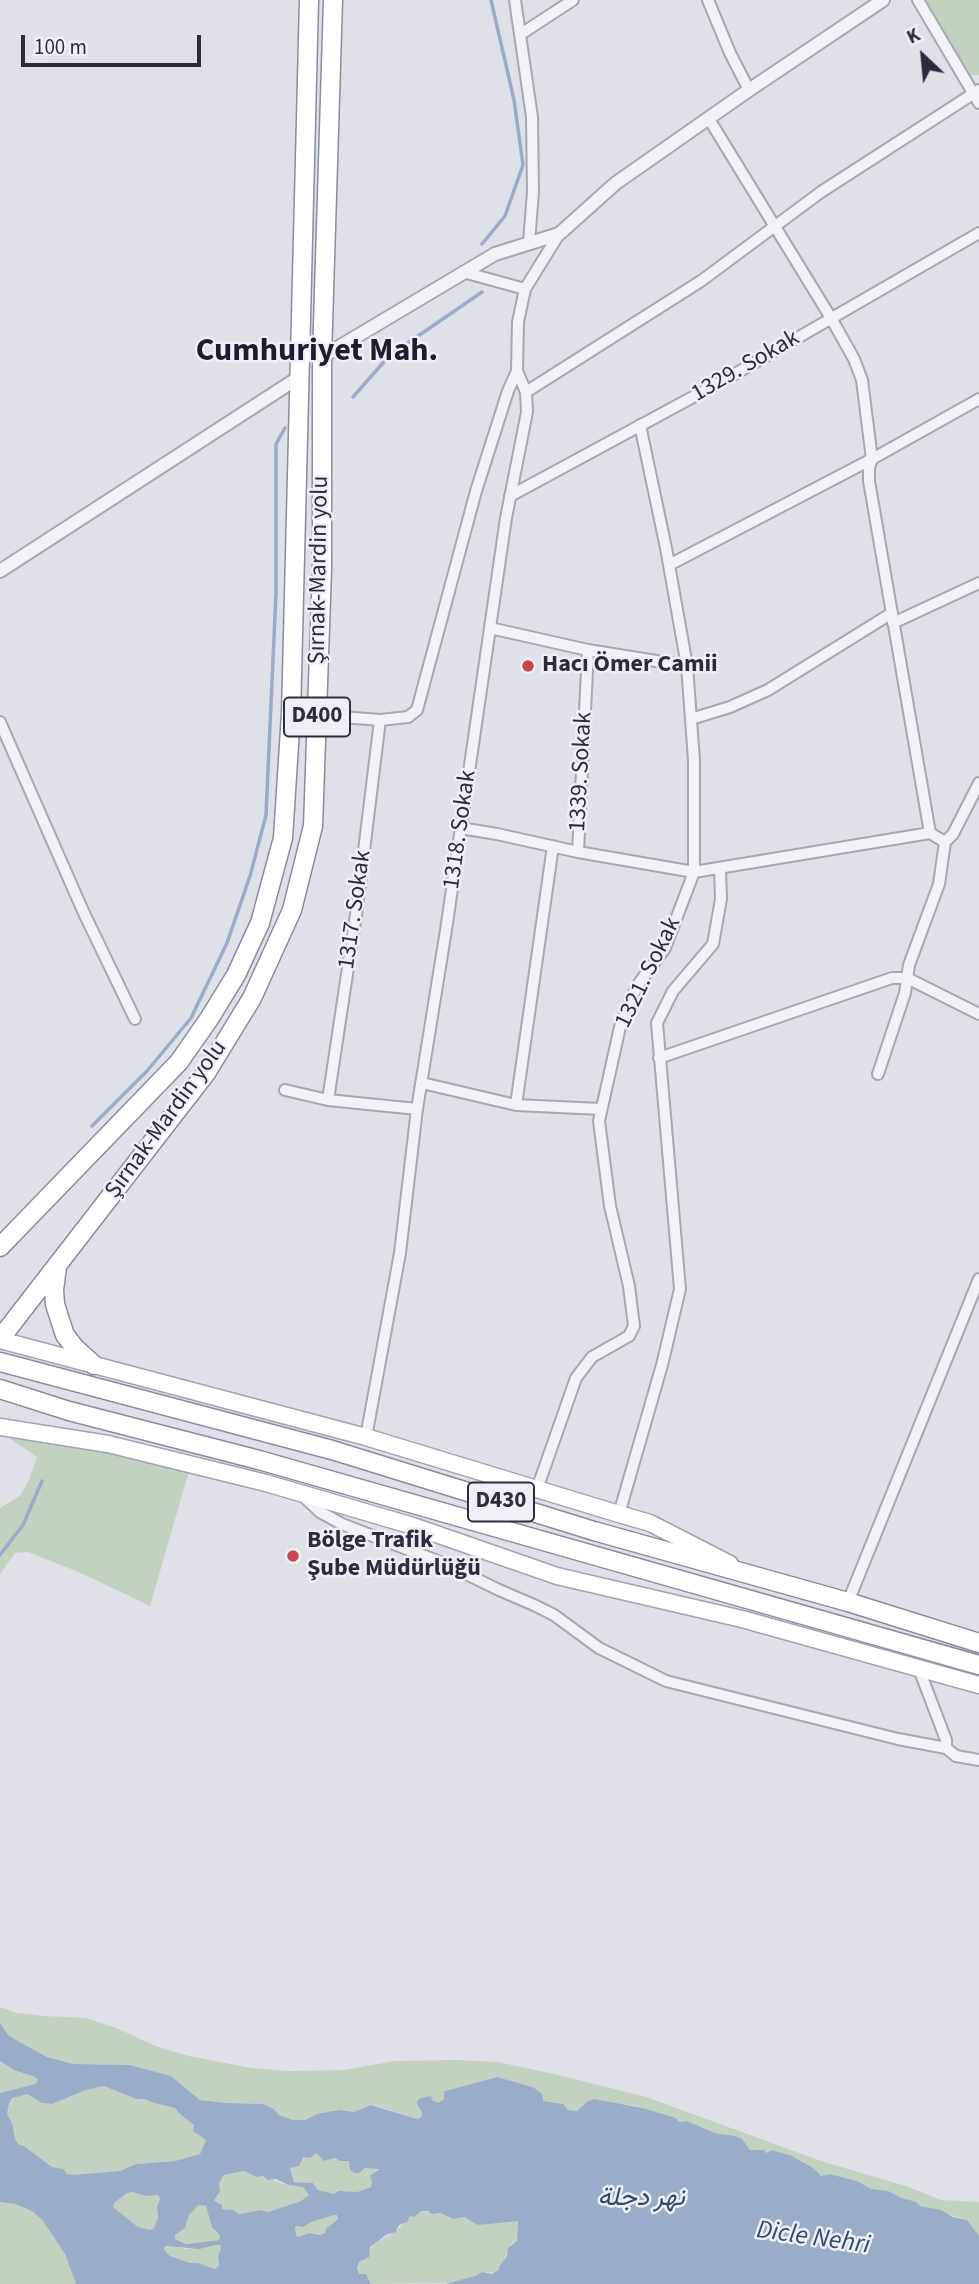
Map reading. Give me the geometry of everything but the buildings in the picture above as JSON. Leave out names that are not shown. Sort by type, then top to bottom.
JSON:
[{"type":"highway","name":"Şırnak-Mardin yolu","points":[[0,1247],[179,1062],[224,996],[260,923],[283,838],[292,701],[309,0]]},
{"type":"highway","name":"Şırnak-Mardin yolu","points":[[0,1340],[206,1073],[253,998],[292,910],[313,826],[322,570],[323,357],[333,0]]},
{"type":"highway","points":[[57,1267],[55,1304],[62,1326],[75,1348],[94,1365]]},
{"type":"highway","name":"D430","points":[[0,1362],[332,1450],[594,1531],[745,1572],[979,1643]]},
{"type":"highway","name":"D430","points":[[0,1389],[979,1665]]},
{"type":"main road","points":[[0,1340],[366,1437],[650,1523],[745,1572]]},
{"type":"main road","points":[[0,1427],[108,1444],[299,1492],[413,1526],[557,1576],[741,1619],[979,1685]]},
{"type":"street","points":[[515,0],[532,117],[533,192],[529,242]]},
{"type":"street","points":[[521,34],[573,0]]},
{"type":"street","points":[[708,0],[749,90]]},
{"type":"street","points":[[323,357],[495,254],[559,233],[617,183],[883,0]]},
{"type":"street","points":[[526,392],[701,281],[821,192],[977,96],[918,0]]},
{"type":"street","points":[[709,119],[831,318],[854,359],[862,380],[872,459],[869,481],[930,833]]},
{"type":"street","name":"1318. Sokak","points":[[366,1437],[400,1253],[417,1109],[510,496],[527,412],[526,392],[517,371],[518,322],[525,289],[559,233]]},
{"type":"street","name":"1329. Sokak","points":[[510,496],[728,379],[979,233]]},
{"type":"street","points":[[463,272],[525,289]]},
{"type":"street","points":[[317,715],[380,720],[408,717],[417,710],[475,491],[517,371]]},
{"type":"street","points":[[0,571],[301,376]]},
{"type":"street","points":[[669,565],[872,459],[979,399]]},
{"type":"street","name":"1321. Sokak","points":[[537,1489],[576,1378],[592,1357],[629,1336],[634,1326],[629,1286],[610,1206],[599,1121],[620,1027],[637,986],[665,948],[694,872],[694,760],[687,666],[640,425]]},
{"type":"street","points":[[691,719],[730,707],[768,690],[893,618],[979,583]]},
{"type":"street","points":[[490,628],[687,666]]},
{"type":"street","name":"1339. Sokak","points":[[578,852],[588,649]]},
{"type":"street","name":"1317. Sokak","points":[[328,1100],[357,908],[380,720]]},
{"type":"street","points":[[0,722],[83,911],[135,1019]]},
{"type":"street","points":[[878,1074],[905,993],[909,965],[939,884],[946,842],[953,834],[979,783]]},
{"type":"street","points":[[460,828],[694,872],[930,833],[946,842]]},
{"type":"street","points":[[516,1105],[554,846]]},
{"type":"street","points":[[619,1514],[662,1365],[680,1289],[657,1023],[673,992],[713,944],[721,899],[720,868]]},
{"type":"street","points":[[659,1058],[892,978],[906,978],[979,1014]]},
{"type":"street","points":[[422,1083],[516,1105],[601,1109]]},
{"type":"street","points":[[285,1090],[328,1100],[417,1109]]},
{"type":"street","points":[[848,1602],[979,1279]]},
{"type":"street","points":[[299,1492],[320,1512],[342,1524],[448,1565],[534,1605],[554,1615],[599,1648],[666,1681],[898,1739],[946,1748],[956,1756],[979,1760]]},
{"type":"street","points":[[919,1669],[946,1740],[946,1748]]},
{"type":"green space","points":[[924,0],[979,0],[979,75],[970,75]]},
{"type":"green space","points":[[0,1432],[191,1464],[150,1606],[81,1573],[28,1552],[15,1553],[0,1574],[0,1508],[20,1496],[37,1457]]},
{"type":"green space","points":[[0,2007],[16,2013],[86,2018],[158,2047],[251,2068],[288,2071],[343,2070],[395,2061],[456,2060],[498,2062],[554,2074],[646,2097],[824,2162],[906,2186],[941,2200],[979,2202],[979,2236],[967,2220],[871,2190],[857,2181],[830,2174],[821,2176],[802,2161],[776,2151],[766,2153],[750,2150],[735,2136],[715,2133],[687,2121],[679,2122],[637,2106],[599,2101],[576,2111],[568,2110],[562,2104],[543,2101],[533,2087],[497,2077],[445,2091],[444,2099],[438,2103],[432,2100],[417,2101],[422,2112],[417,2119],[374,2105],[354,2112],[339,2110],[305,2120],[293,2120],[279,2115],[274,2109],[263,2104],[200,2100],[171,2076],[130,2065],[74,2064],[47,2057],[9,2036],[0,2023]]},
{"type":"green space","points":[[0,2061],[38,2080],[35,2084],[0,2093]]},
{"type":"green space","points":[[104,2086],[136,2099],[175,2108],[194,2125],[197,2134],[207,2140],[200,2154],[175,2161],[136,2164],[120,2171],[73,2176],[52,2167],[19,2145],[15,2139],[7,2114],[11,2099],[27,2094],[42,2103],[52,2104],[86,2090]]},
{"type":"green space","points":[[316,2153],[324,2161],[335,2158],[349,2161],[351,2166],[379,2168],[373,2173],[371,2187],[357,2192],[343,2191],[334,2194],[318,2190],[313,2183],[294,2182],[290,2167],[303,2157]]},
{"type":"green space","points":[[244,2171],[256,2177],[263,2176],[287,2185],[303,2187],[310,2195],[301,2201],[268,2212],[261,2210],[239,2214],[222,2209],[214,2201],[218,2195],[219,2183],[224,2175]]},
{"type":"green space","points":[[132,2192],[146,2196],[158,2194],[158,2217],[150,2231],[138,2227],[113,2207],[113,2203]]},
{"type":"green space","points":[[0,2202],[15,2204],[32,2211],[43,2221],[65,2254],[76,2284],[0,2284]]},
{"type":"green space","points":[[197,2205],[206,2206],[215,2232],[220,2236],[219,2240],[186,2244],[175,2239],[175,2235],[185,2228],[189,2215]]},
{"type":"green space","points":[[421,2211],[440,2213],[454,2219],[464,2217],[478,2225],[518,2220],[517,2241],[510,2245],[500,2270],[496,2273],[482,2272],[454,2283],[371,2284],[366,2275],[359,2274],[359,2262],[363,2261],[374,2243],[396,2232],[410,2216]]},
{"type":"green space","points":[[337,2215],[338,2219],[326,2233],[297,2237],[295,2228],[298,2226]]},
{"type":"green space","points":[[220,2245],[219,2266],[215,2269],[170,2256],[164,2251],[164,2247],[186,2249]]},
{"type":"water","points":[[0,2023],[9,2036],[47,2057],[74,2064],[130,2065],[171,2076],[200,2100],[263,2104],[274,2109],[279,2115],[293,2120],[305,2120],[317,2114],[339,2110],[354,2112],[371,2105],[417,2119],[422,2112],[417,2104],[421,2098],[431,2096],[432,2100],[438,2103],[444,2099],[445,2091],[497,2077],[533,2087],[542,2094],[543,2101],[563,2104],[568,2110],[577,2111],[594,2099],[643,2108],[676,2118],[679,2122],[687,2121],[715,2133],[735,2136],[742,2139],[750,2150],[764,2150],[766,2153],[772,2150],[792,2156],[821,2176],[830,2174],[857,2181],[871,2189],[888,2191],[920,2206],[941,2210],[953,2217],[967,2220],[979,2236],[979,2284],[446,2284],[482,2272],[492,2274],[499,2270],[507,2256],[508,2248],[517,2241],[518,2221],[478,2225],[464,2217],[454,2219],[440,2213],[421,2211],[399,2225],[396,2232],[386,2235],[370,2247],[369,2257],[359,2262],[359,2274],[366,2274],[371,2284],[76,2284],[65,2254],[43,2221],[32,2211],[15,2204],[0,2202],[0,2093],[35,2084],[38,2080],[0,2061]],"holes":[[[104,2086],[136,2099],[175,2108],[194,2125],[193,2131],[206,2140],[200,2154],[175,2161],[136,2164],[120,2171],[73,2175],[52,2167],[19,2145],[7,2114],[12,2098],[27,2094],[42,2103],[52,2104],[86,2090]],[[316,2153],[324,2161],[335,2158],[349,2161],[350,2170],[355,2173],[365,2168],[379,2169],[370,2176],[371,2187],[357,2192],[339,2191],[334,2194],[318,2190],[313,2183],[294,2182],[290,2168],[299,2166],[303,2157],[310,2158]],[[244,2171],[256,2177],[263,2176],[268,2180],[276,2179],[288,2185],[303,2187],[309,2195],[301,2201],[268,2212],[261,2210],[239,2214],[234,2210],[222,2209],[222,2205],[214,2201],[220,2191],[219,2183],[224,2175]],[[132,2192],[146,2196],[158,2195],[158,2217],[154,2228],[150,2230],[138,2227],[113,2207],[114,2203]],[[198,2205],[206,2206],[212,2227],[220,2236],[219,2240],[186,2244],[175,2239],[175,2235],[185,2228],[189,2215]],[[337,2215],[338,2219],[320,2235],[310,2233],[297,2237],[295,2228],[311,2222]],[[220,2245],[219,2266],[215,2269],[170,2256],[164,2250],[167,2246],[199,2249]]]},
{"type":"waterway","points":[[482,244],[505,216],[523,165],[514,100],[491,0]]},
{"type":"waterway","points":[[353,397],[389,356],[482,292]]},
{"type":"waterway","points":[[92,1126],[147,1071],[191,1018],[227,943],[250,876],[266,815],[276,593],[276,444],[285,428]]},
{"type":"waterway","points":[[0,1555],[23,1525],[42,1481]]},
{"type":"place","name":"Hacı Ömer Camii","points":[[528,666]]},
{"type":"place","name":"Bölge Trafik Şube Müdürlüğü","points":[[293,1556]]},
{"type":"district","name":"Cumhuriyet Mah.","points":[[317,353]]},
{"type":"water label","name":"نهر دجلة","points":[[641,2199]]},
{"type":"water label","name":"Dicle Nehri","points":[[813,2239]]}]
